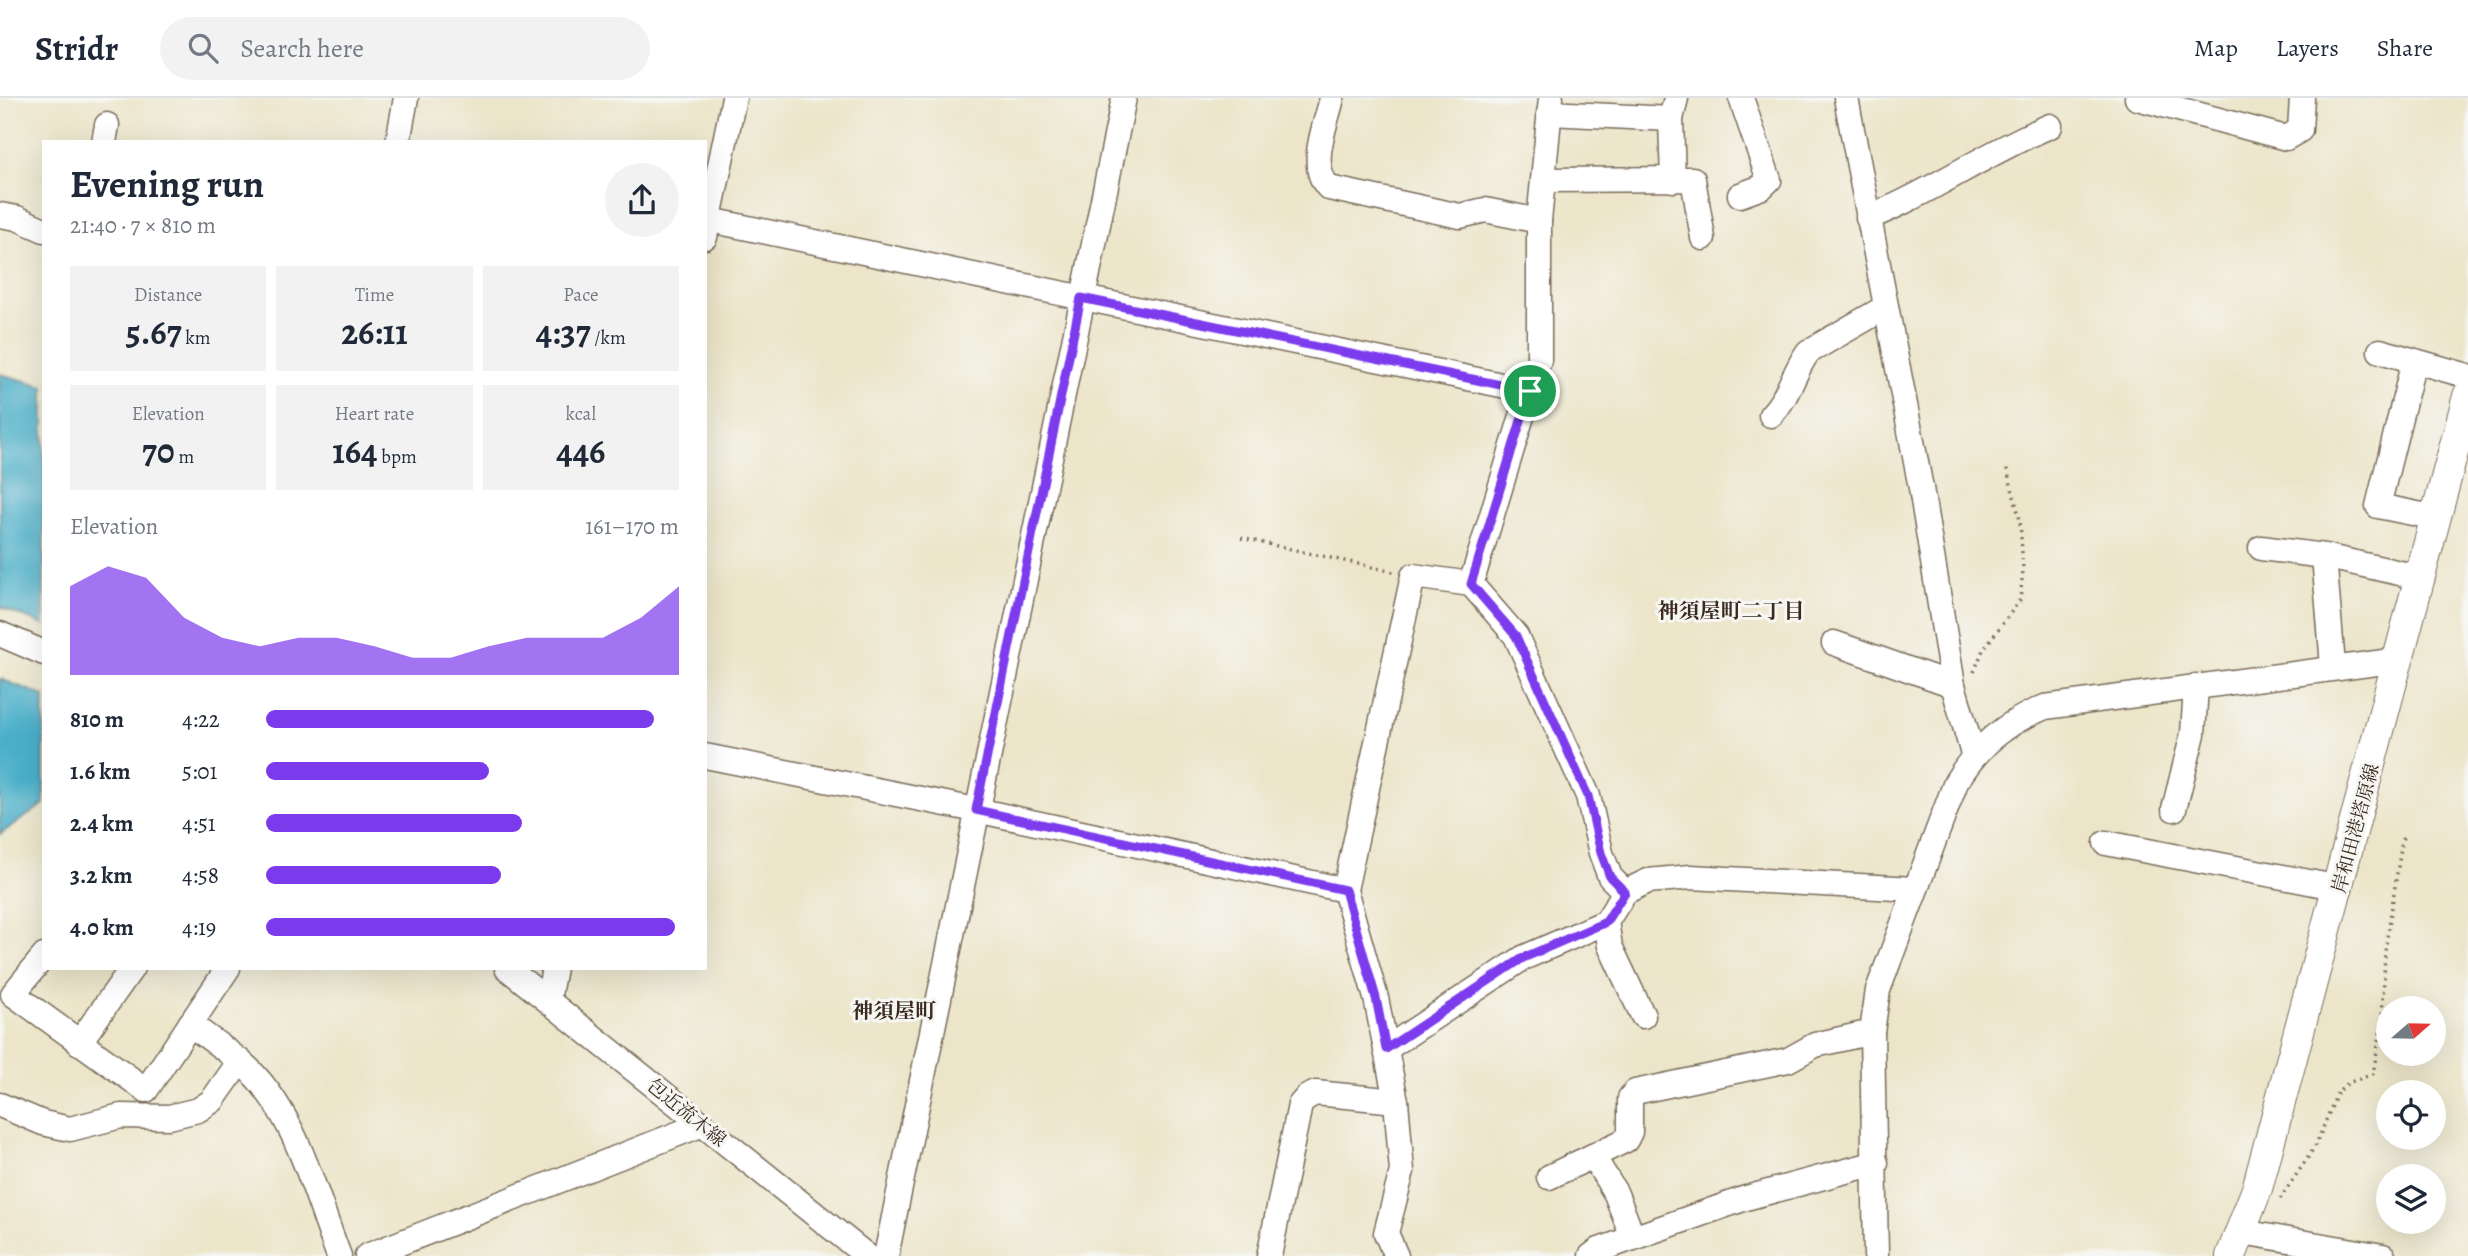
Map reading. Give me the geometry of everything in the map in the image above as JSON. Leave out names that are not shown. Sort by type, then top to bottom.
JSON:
[{"type":"main road","name":"岸和田港塔原線","points":[[2236,1244],[2258,1189],[2340,888],[2468,396]]},
{"type":"street","points":[[398,140],[406,98]]},
{"type":"street","points":[[707,220],[734,98]]},
{"type":"street","points":[[886,1256],[1124,98]]},
{"type":"street","points":[[1332,98],[1317,168],[1321,180],[1329,188],[1460,216],[1485,210],[1539,221]]},
{"type":"street","points":[[1740,195],[1762,187],[1769,180],[1741,98]]},
{"type":"street","points":[[1846,98],[1921,488],[1963,680],[1973,754]]},
{"type":"street","points":[[2137,98],[2198,106],[2286,138],[2300,130],[2302,98]]},
{"type":"street","points":[[1471,584],[1539,360],[1539,221],[1550,106],[1674,108],[1673,180]]},
{"type":"street","points":[[1868,218],[1910,201],[2011,142],[2050,126]]},
{"type":"street","points":[[1545,180],[1693,178],[1703,238]]},
{"type":"street","points":[[0,215],[16,218],[42,230]]},
{"type":"street","points":[[707,225],[1081,298],[1530,391]]},
{"type":"street","points":[[1771,415],[1786,400],[1800,364],[1808,352],[1886,307]]},
{"type":"street","points":[[2380,351],[2468,376]]},
{"type":"street","points":[[2414,361],[2378,506],[2437,518]]},
{"type":"street","points":[[2261,548],[2324,556],[2422,578]]},
{"type":"street","points":[[2324,556],[2333,666]]},
{"type":"street","points":[[1396,1256],[1386,1233],[1402,1171],[1396,1101],[1376,998],[1345,890],[1413,576],[1471,584],[1516,636],[1588,796],[1601,853],[1610,877],[1625,892]]},
{"type":"street","points":[[0,634],[42,652]]},
{"type":"street","points":[[1834,643],[1963,680]]},
{"type":"street","points":[[1877,1256],[1872,1032],[1878,990],[1955,782],[1973,754],[2018,718],[2045,707],[2333,666],[2399,660]]},
{"type":"street","points":[[2174,809],[2193,734],[2196,687]]},
{"type":"street","points":[[707,756],[976,810],[1345,890]]},
{"type":"street","points":[[2106,843],[2340,888]]},
{"type":"street","points":[[1386,1049],[1523,958],[1606,922],[1625,892],[1648,881],[1691,877],[1915,889]]},
{"type":"street","points":[[1606,922],[1610,946],[1643,1016]]},
{"type":"street","points":[[42,958],[13,994],[146,1090],[227,970]]},
{"type":"street","points":[[79,1043],[131,970]]},
{"type":"street","name":"包近流木線","points":[[510,970],[867,1256]]},
{"type":"street","points":[[548,1000],[554,970]]},
{"type":"street","points":[[190,1024],[240,1061],[263,1087],[290,1127],[339,1256]]},
{"type":"street","points":[[1549,1177],[1626,1140],[1630,1132],[1630,1098],[1635,1092],[1788,1059],[1815,1045],[1872,1032]]},
{"type":"street","points":[[0,1105],[43,1122],[70,1129],[121,1116],[169,1117],[198,1110],[212,1101],[240,1061]]},
{"type":"street","points":[[1269,1256],[1300,1105],[1315,1093],[1396,1101]]},
{"type":"street","points":[[367,1256],[703,1124]]},
{"type":"street","points":[[1593,1156],[1616,1194],[1633,1238]]},
{"type":"street","points":[[1591,1256],[1633,1238],[1746,1198],[1876,1163]]},
{"type":"street","points":[[2236,1244],[2383,1256]]},
{"type":"path","points":[[1963,680],[2020,600],[2023,569],[2020,520],[2007,469]]},
{"type":"path","points":[[1241,538],[1413,576]]},
{"type":"path","points":[[2274,1208],[2315,1147],[2338,1091],[2348,1083],[2373,1074],[2382,1022],[2385,951],[2403,835]]},
{"type":"water","points":[[0,374],[42,385],[42,624],[0,607]]},
{"type":"water","points":[[0,679],[42,695],[42,805],[0,834]]},
{"type":"district","name":"神須屋町二丁目","points":[[1731,611]]},
{"type":"district","name":"神須屋町","points":[[894,1011]]},
{"type":"route","points":[[1081,298],[1530,391],[1471,584],[1516,636],[1588,796],[1601,853],[1610,877],[1625,892],[1606,922],[1523,958],[1386,1049],[1376,998],[1345,890],[976,810],[1081,298]]}]
